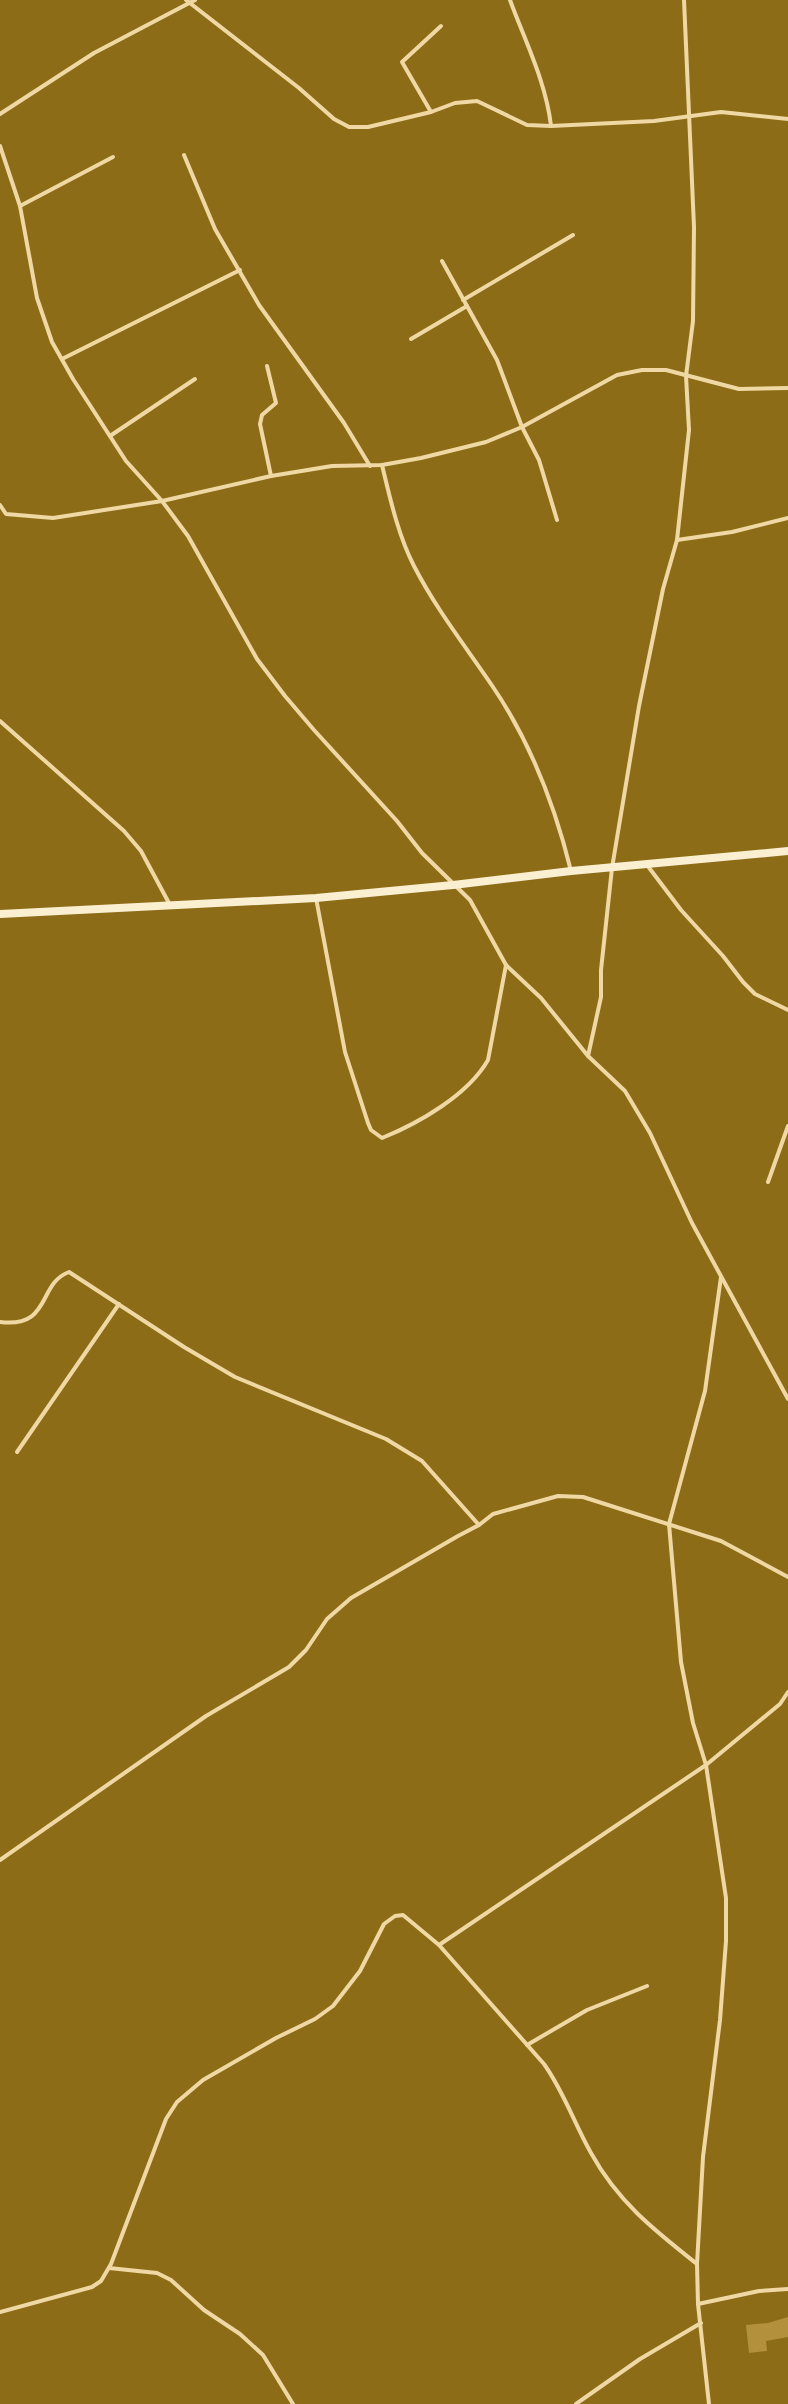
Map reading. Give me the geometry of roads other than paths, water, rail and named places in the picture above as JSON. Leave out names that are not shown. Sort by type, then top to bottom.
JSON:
[{"type":"street","points":[[0,114],[94,53],[187,2],[195,0]]},
{"type":"street","points":[[510,0],[541,80],[548,103],[551,126]]},
{"type":"street","points":[[588,1056],[601,997],[601,970],[612,868],[639,706],[663,588],[677,540],[689,430],[686,376],[693,305],[694,227],[684,0]]},
{"type":"street","points":[[187,2],[299,88],[334,119],[349,127],[368,127],[432,112],[455,103],[477,101],[527,125],[551,126],[654,121],[689,115],[721,112],[788,119]]},
{"type":"street","points":[[432,112],[402,62],[441,26]]},
{"type":"street","points":[[0,146],[20,206],[36,298],[52,342],[62,360],[126,461],[162,500],[188,536],[257,659],[314,730],[453,885],[470,900],[506,965],[541,998],[588,1056],[625,1091],[638,1110],[692,1223],[788,1399]]},
{"type":"street","points":[[184,154],[215,229],[259,305],[344,423],[370,466]]},
{"type":"street","points":[[20,206],[113,157]]},
{"type":"street","points":[[463,300],[573,235]]},
{"type":"street","points":[[442,261],[497,360],[522,426],[539,460],[557,520]]},
{"type":"street","points":[[62,360],[240,270]]},
{"type":"street","points":[[411,339],[467,306]]},
{"type":"street","points":[[267,366],[276,403],[262,415],[260,424],[271,476]]},
{"type":"street","points":[[0,505],[6,514],[53,518],[162,500],[271,476],[332,466],[382,465],[486,442],[522,426],[617,374],[650,370],[666,370],[739,389],[788,388]]},
{"type":"street","points":[[110,436],[195,379]]},
{"type":"street","points":[[382,465],[400,530],[413,564],[449,624],[494,688],[533,761],[559,824],[571,871]]},
{"type":"street","points":[[677,540],[732,532],[788,518]]},
{"type":"street","points":[[0,721],[124,831],[141,851],[170,906]]},
{"type":"street","points":[[0,914],[316,898],[453,885],[571,871],[788,851]]},
{"type":"street","points":[[646,865],[681,910],[723,956],[743,982],[755,994],[788,1010]]},
{"type":"street","points":[[316,898],[345,1052],[371,1130],[382,1138],[409,1127],[473,1082],[481,1072],[488,1060],[506,965]]},
{"type":"street","points":[[768,1182],[788,1126]]},
{"type":"street","points":[[0,1322],[21,1323],[27,1320],[36,1312],[58,1280],[69,1272],[234,1378],[386,1439],[422,1461],[479,1525]]},
{"type":"street","points":[[709,2404],[698,2304],[697,2264],[703,2157],[720,2020],[726,1940],[726,1898],[706,1765],[693,1723],[681,1662],[670,1524],[705,1391],[721,1277]]},
{"type":"street","points":[[17,1452],[119,1304]]},
{"type":"street","points":[[0,1860],[206,1716],[289,1667],[306,1650],[327,1619],[351,1598],[479,1525],[493,1514],[558,1496],[583,1497],[721,1541],[788,1576]]},
{"type":"street","points":[[439,1945],[706,1765],[780,1704],[788,1692]]},
{"type":"street","points":[[0,2312],[92,2287],[101,2281],[109,2268],[154,2154],[166,2119],[177,2102],[203,2080],[276,2038],[315,2019],[333,2006],[360,1971],[384,1924],[395,1916],[403,1915],[439,1945],[527,2045],[558,2084],[590,2152],[619,2195],[645,2223],[697,2264]]},
{"type":"street","points":[[527,2045],[588,2010],[646,1986]]},
{"type":"street","points":[[109,2268],[157,2273],[170,2280],[204,2310],[240,2334],[263,2355],[293,2404]]},
{"type":"street","points":[[698,2304],[759,2291],[788,2289]]},
{"type":"street","points":[[576,2404],[640,2359],[701,2323]]}]
